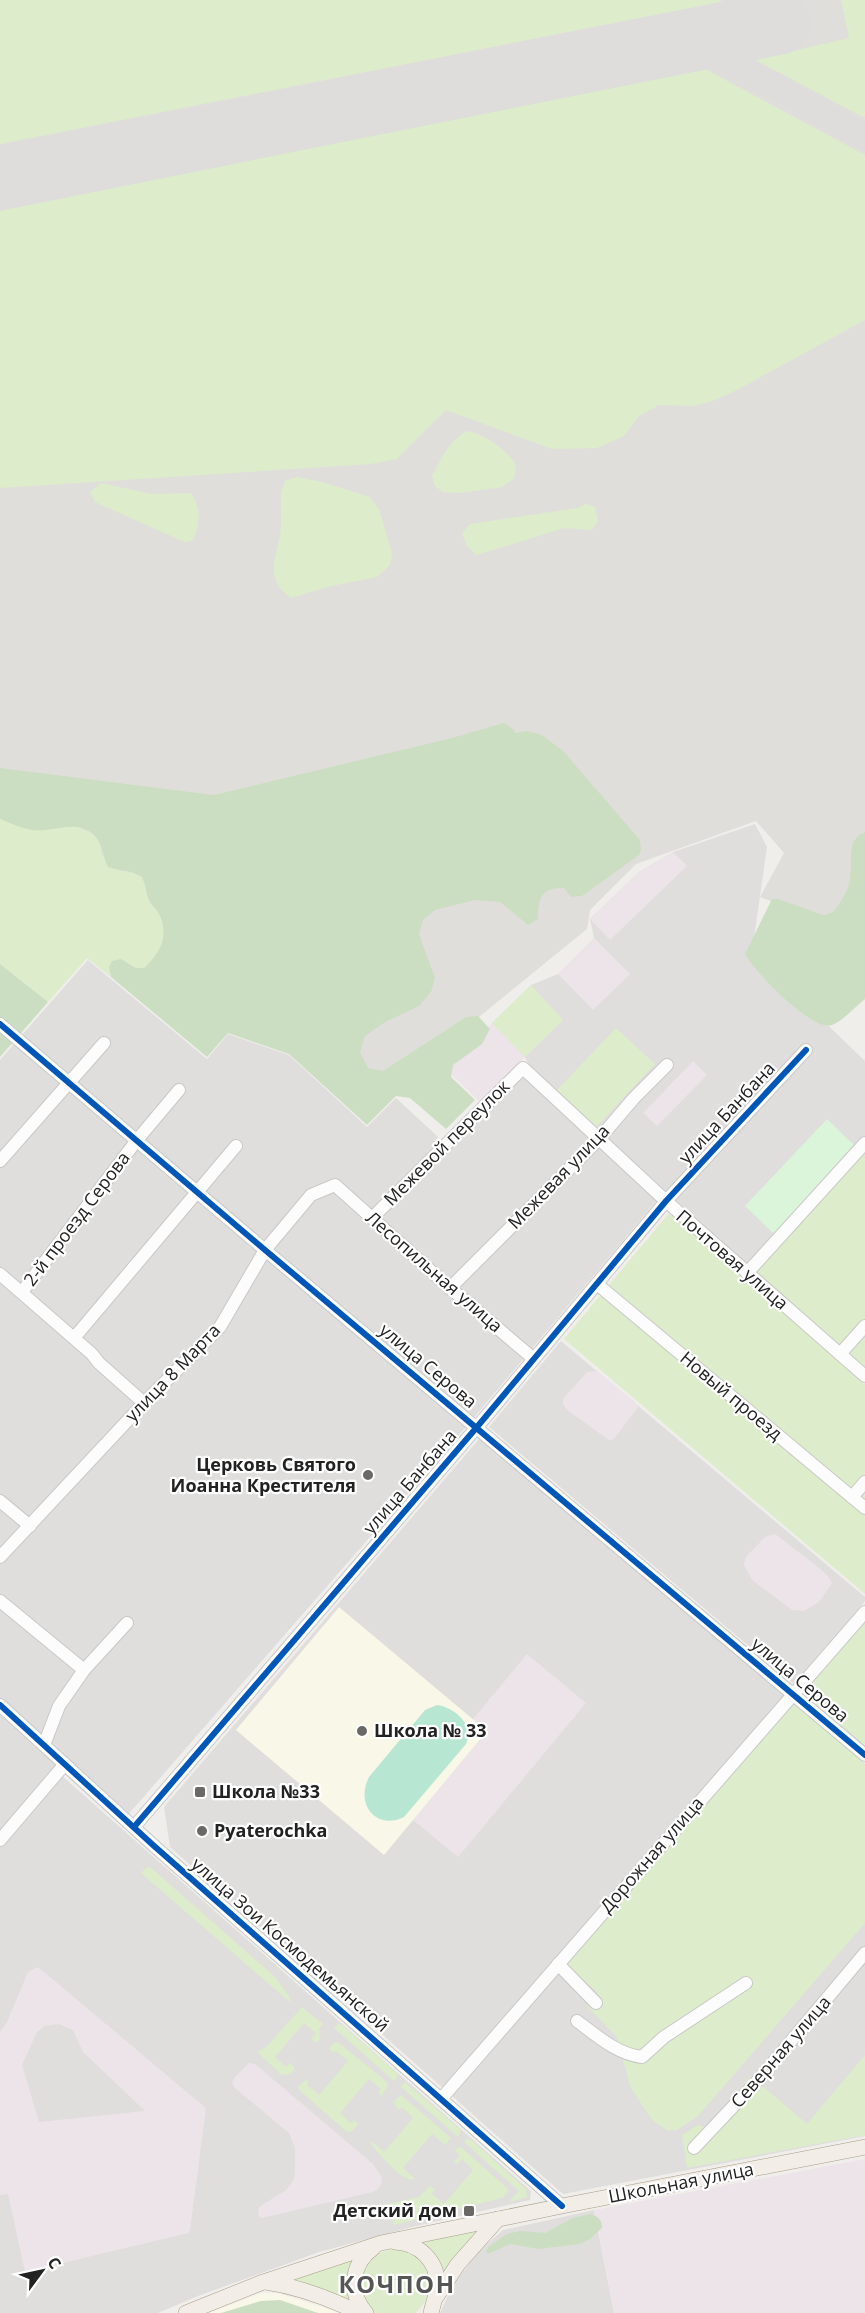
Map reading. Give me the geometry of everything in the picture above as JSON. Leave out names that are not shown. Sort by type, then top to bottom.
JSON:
[{"type":"main road","name":"Школьная улица","points":[[186,2313],[263,2282],[381,2243],[865,2147]]},
{"type":"main road","points":[[425,2313],[433,2306],[458,2264],[498,2219]]},
{"type":"main road","points":[[366,2313],[356,2296],[354,2277],[362,2258],[381,2243],[405,2243],[426,2255],[436,2275],[437,2288],[433,2306]]},
{"type":"main road","points":[[263,2282],[293,2287],[333,2300],[359,2313]]},
{"type":"street","name":"улица Серова","points":[[0,1024],[865,1755]]},
{"type":"street","points":[[0,1161],[104,1043]]},
{"type":"street","name":"улица Банбана","points":[[134,1827],[477,1427],[666,1201],[806,1050]]},
{"type":"street","name":"Межевая улица","points":[[450,1288],[599,1138],[667,1065]]},
{"type":"street","name":"Почтовая улица","points":[[523,1068],[666,1201],[865,1376]]},
{"type":"street","name":"Межевой переулок","points":[[372,1218],[523,1068]]},
{"type":"street","name":"2-й проезд Серова","points":[[22,1292],[137,1140],[179,1090]]},
{"type":"street","points":[[747,1273],[865,1143]]},
{"type":"street","points":[[74,1338],[236,1146]]},
{"type":"street","name":"Лесопильная улица","points":[[335,1185],[450,1288],[534,1359]]},
{"type":"street","name":"улица 8 Марта","points":[[0,1557],[144,1402],[220,1326],[265,1250],[311,1195],[335,1185]]},
{"type":"street","points":[[0,1274],[144,1402]]},
{"type":"street","name":"Новый проезд","points":[[597,1284],[865,1508]]},
{"type":"street","points":[[840,1354],[865,1326]]},
{"type":"street","points":[[852,1497],[865,1482]]},
{"type":"street","points":[[0,1501],[30,1526]]},
{"type":"street","points":[[0,1601],[84,1670]]},
{"type":"street","name":"Дорожная улица","points":[[441,2099],[792,1693],[865,1612]]},
{"type":"street","points":[[44,1745],[59,1706],[84,1670],[127,1623]]},
{"type":"street","name":"улица Зои Космодемьянской","points":[[0,1705],[134,1827],[562,2206]]},
{"type":"street","points":[[0,1840],[65,1764]]},
{"type":"street","name":"Северная улица","points":[[694,2148],[761,2077],[865,1953]]},
{"type":"street","points":[[558,1964],[596,2003]]},
{"type":"street","points":[[578,2021],[607,2043],[630,2056],[642,2058],[664,2037],[746,1983]]},
{"type":"shaded area","points":[[0,0],[865,0],[865,845],[857,886],[828,922],[760,897],[784,853],[756,821],[636,864],[590,910],[587,929],[372,1104],[329,933],[117,909],[22,931],[0,806]]},
{"type":"shaded area","points":[[755,824],[767,847],[752,952],[865,1061],[865,1150],[753,1270],[531,1069],[525,1057],[492,1023],[531,985],[558,974],[594,938],[590,919],[639,872],[673,852]]},
{"type":"shaded area","points":[[673,852],[687,866],[610,940],[590,919],[639,872]]},
{"type":"shaded area","points":[[594,938],[630,974],[593,1010],[558,974]]},
{"type":"shaded area","points":[[88,960],[207,1059],[228,1034],[289,1055],[367,1127],[396,1098],[449,1147],[522,1076],[657,1200],[477,1414],[120,1824],[61,1771],[0,1840],[0,1060]]},
{"type":"shaded area","points":[[492,1023],[525,1057],[480,1102],[446,1069]]},
{"type":"shaded area","points":[[693,1061],[707,1075],[657,1126],[643,1113]]},
{"type":"shaded area","points":[[561,1341],[865,1597],[865,1601],[795,1685],[489,1427]]},
{"type":"shaded area","points":[[596,1371],[634,1401],[638,1407],[614,1439],[609,1440],[567,1410],[563,1404],[563,1399],[587,1372]]},
{"type":"shaded area","points":[[480,1438],[865,1764],[865,2136],[563,2194],[170,1847],[164,1807]]},
{"type":"shaded area","points":[[775,1534],[818,1567],[832,1583],[819,1602],[804,1611],[792,1610],[752,1580],[744,1565],[745,1558],[765,1537]]},
{"type":"shaded area","name":"Школа № 33","points":[[339,1607],[487,1731],[384,1855],[236,1730]]},
{"type":"shaded area","points":[[527,1654],[586,1703],[458,1857],[413,1820],[487,1731],[473,1719]]},
{"type":"shaded area","points":[[61,1775],[531,2191],[530,2200],[412,2227],[319,2252],[158,2313],[0,2313],[0,1844]]},
{"type":"shaded area","points":[[38,1967],[206,2108],[188,2233],[25,2272],[8,2194],[0,2195],[0,2032],[7,2022],[28,1972]],"holes":[[[59,2024],[73,2030],[83,2052],[145,2111],[39,2122],[22,2065],[37,2032],[45,2026]]]},
{"type":"shaded area","points":[[249,2063],[255,2064],[373,2164],[381,2176],[382,2183],[378,2189],[262,2218],[259,2216],[258,2209],[286,2190],[293,2181],[295,2148],[289,2133],[232,2083]]},
{"type":"shaded area","points":[[865,2159],[865,2313],[614,2313],[594,2210]]},
{"type":"shaded area","points":[[594,2210],[614,2313],[440,2313],[453,2285],[479,2251],[503,2230]]},
{"type":"shaded area","points":[[261,2293],[278,2293],[341,2313],[209,2313]]},
{"type":"green space","points":[[0,0],[721,0],[0,144]]},
{"type":"green space","points":[[841,0],[865,0],[865,118],[756,60],[849,38]]},
{"type":"green space","points":[[705,69],[865,155],[865,320],[737,390],[710,402],[692,406],[659,405],[639,416],[624,436],[597,448],[552,449],[446,410],[397,459],[371,464],[0,488],[0,211]]},
{"type":"green space","points":[[468,431],[488,439],[507,454],[516,465],[514,479],[502,487],[459,493],[443,492],[435,486],[432,476],[443,457],[451,444]]},
{"type":"green space","points":[[297,477],[370,497],[379,509],[392,554],[390,565],[377,577],[331,586],[291,598],[282,590],[276,582],[274,565],[280,537],[282,492],[285,481]]},
{"type":"green space","points":[[101,483],[151,494],[191,493],[199,516],[193,540],[185,542],[95,502],[90,492]]},
{"type":"green space","points":[[586,504],[595,507],[598,521],[592,530],[564,528],[477,555],[467,546],[462,533],[470,524],[578,508]]},
{"type":"green space","points":[[504,723],[516,733],[527,731],[542,735],[563,751],[640,840],[641,850],[639,855],[582,896],[571,897],[564,888],[546,892],[540,900],[538,919],[528,925],[500,902],[475,900],[435,910],[423,920],[419,934],[435,978],[431,992],[419,1006],[385,1022],[365,1036],[360,1052],[368,1068],[383,1071],[466,1017],[478,1016],[490,1029],[482,1044],[453,1065],[451,1077],[475,1100],[446,1129],[410,1098],[396,1096],[367,1125],[289,1054],[228,1033],[207,1057],[111,977],[109,967],[112,961],[121,959],[136,968],[144,968],[155,956],[162,943],[162,920],[149,900],[142,877],[108,867],[98,840],[85,829],[70,827],[32,830],[0,819],[0,768],[214,795],[452,738]]},
{"type":"green space","points":[[0,819],[33,830],[75,826],[92,833],[100,843],[102,855],[119,871],[131,871],[142,877],[149,900],[162,920],[163,928],[162,943],[155,956],[144,968],[136,968],[121,959],[109,967],[111,977],[87,958],[48,1002],[0,964]]},
{"type":"green space","points":[[865,833],[865,999],[836,1023],[823,1025],[784,999],[745,954],[772,899],[823,915],[834,911],[849,885],[853,842],[860,834]]},
{"type":"green space","points":[[0,964],[48,1002],[0,1057]]},
{"type":"green space","points":[[531,985],[563,1020],[525,1057],[492,1023]]},
{"type":"green space","points":[[616,1028],[655,1064],[595,1128],[556,1091]]},
{"type":"green space","points":[[827,1119],[857,1148],[775,1235],[745,1206]]},
{"type":"green space","points":[[865,1150],[865,1369],[753,1270]]},
{"type":"green space","points":[[670,1212],[865,1385],[865,1594],[564,1339]]},
{"type":"green space","points":[[865,1618],[865,1746],[800,1691]]},
{"type":"green space","points":[[791,1701],[865,1764],[865,1923],[698,2116],[677,2130],[667,2130],[652,2120],[631,2088],[616,2036],[586,2005],[596,1991],[564,1963]]},
{"type":"green space","points":[[437,1705],[456,1713],[461,1718],[467,1730],[466,1744],[404,1817],[394,1820],[377,1818],[367,1805],[365,1797],[365,1787],[369,1777],[425,1710]]},
{"type":"green space","points":[[150,1867],[275,1977],[289,1996],[291,2003],[141,1873]]},
{"type":"green space","points":[[302,2007],[323,2024],[319,2029],[320,2039],[316,2043],[311,2039],[316,2033],[304,2023],[275,2057],[286,2067],[290,2063],[295,2068],[291,2074],[282,2075],[257,2052],[266,2047]]},
{"type":"green space","points":[[341,2024],[397,2073],[394,2081],[334,2028]]},
{"type":"green space","points":[[338,2042],[387,2082],[388,2086],[382,2096],[378,2092],[381,2089],[369,2079],[340,2113],[351,2123],[354,2120],[358,2124],[351,2132],[346,2131],[300,2091],[298,2086],[306,2080],[309,2082],[307,2085],[319,2095],[348,2061],[336,2051],[334,2053],[329,2049]]},
{"type":"green space","points":[[865,2055],[865,2135],[687,2168],[682,2135],[698,2125],[704,2127],[709,2123],[751,2076],[807,2124]]},
{"type":"green space","points":[[405,2082],[461,2130],[458,2137],[401,2087]]},
{"type":"green space","points":[[401,2095],[451,2138],[445,2145],[432,2134],[403,2168],[414,2178],[413,2180],[396,2171],[371,2143],[372,2141],[384,2152],[413,2118],[402,2107],[399,2110],[393,2102]]},
{"type":"green space","points":[[470,2139],[526,2189],[527,2197],[509,2202],[519,2191],[464,2142]]},
{"type":"green space","points":[[458,2147],[507,2188],[508,2192],[502,2198],[394,2225],[388,2204],[419,2197],[430,2186],[435,2189],[432,2194],[444,2204],[473,2170],[462,2159],[457,2164],[454,2162],[460,2155],[455,2151]]},
{"type":"green space","points":[[591,2214],[600,2219],[602,2228],[590,2239],[580,2244],[538,2249],[510,2244],[488,2254],[486,2252],[488,2247],[507,2234],[520,2231],[545,2233],[573,2218]]},
{"type":"green space","points":[[487,2224],[440,2285],[408,2241]]},
{"type":"green space","points":[[396,2248],[417,2257],[424,2265],[430,2284],[428,2294],[415,2313],[375,2313],[370,2309],[360,2290],[362,2269],[376,2254]]},
{"type":"green space","points":[[353,2259],[347,2279],[351,2300],[290,2279]]},
{"type":"green space","points":[[280,2300],[318,2313],[221,2313],[261,2301]]},
{"type":"taxiway","points":[[680,43],[727,17],[745,0]]},
{"type":"taxiway","points":[[680,43],[734,64],[865,137]]},
{"type":"runway","points":[[0,178],[779,23]]},
{"type":"cycle path","points":[[0,1024],[865,1755]]},
{"type":"cycle path","points":[[134,1827],[477,1427],[666,1201],[806,1050]]},
{"type":"cycle path","points":[[0,1705],[153,1845],[562,2206]]},
{"type":"place","name":"Церковь Святого Иоанна Крестителя","points":[[368,1475]]},
{"type":"place","name":"Школа № 33","points":[[362,1731]]},
{"type":"place","name":"Школа №33","points":[[200,1792]]},
{"type":"place","name":"Pyaterochka","points":[[202,1831]]},
{"type":"place","name":"Детский дом","points":[[469,2211]]},
{"type":"district","name":"КОЧПОН","points":[[397,2285]]}]
